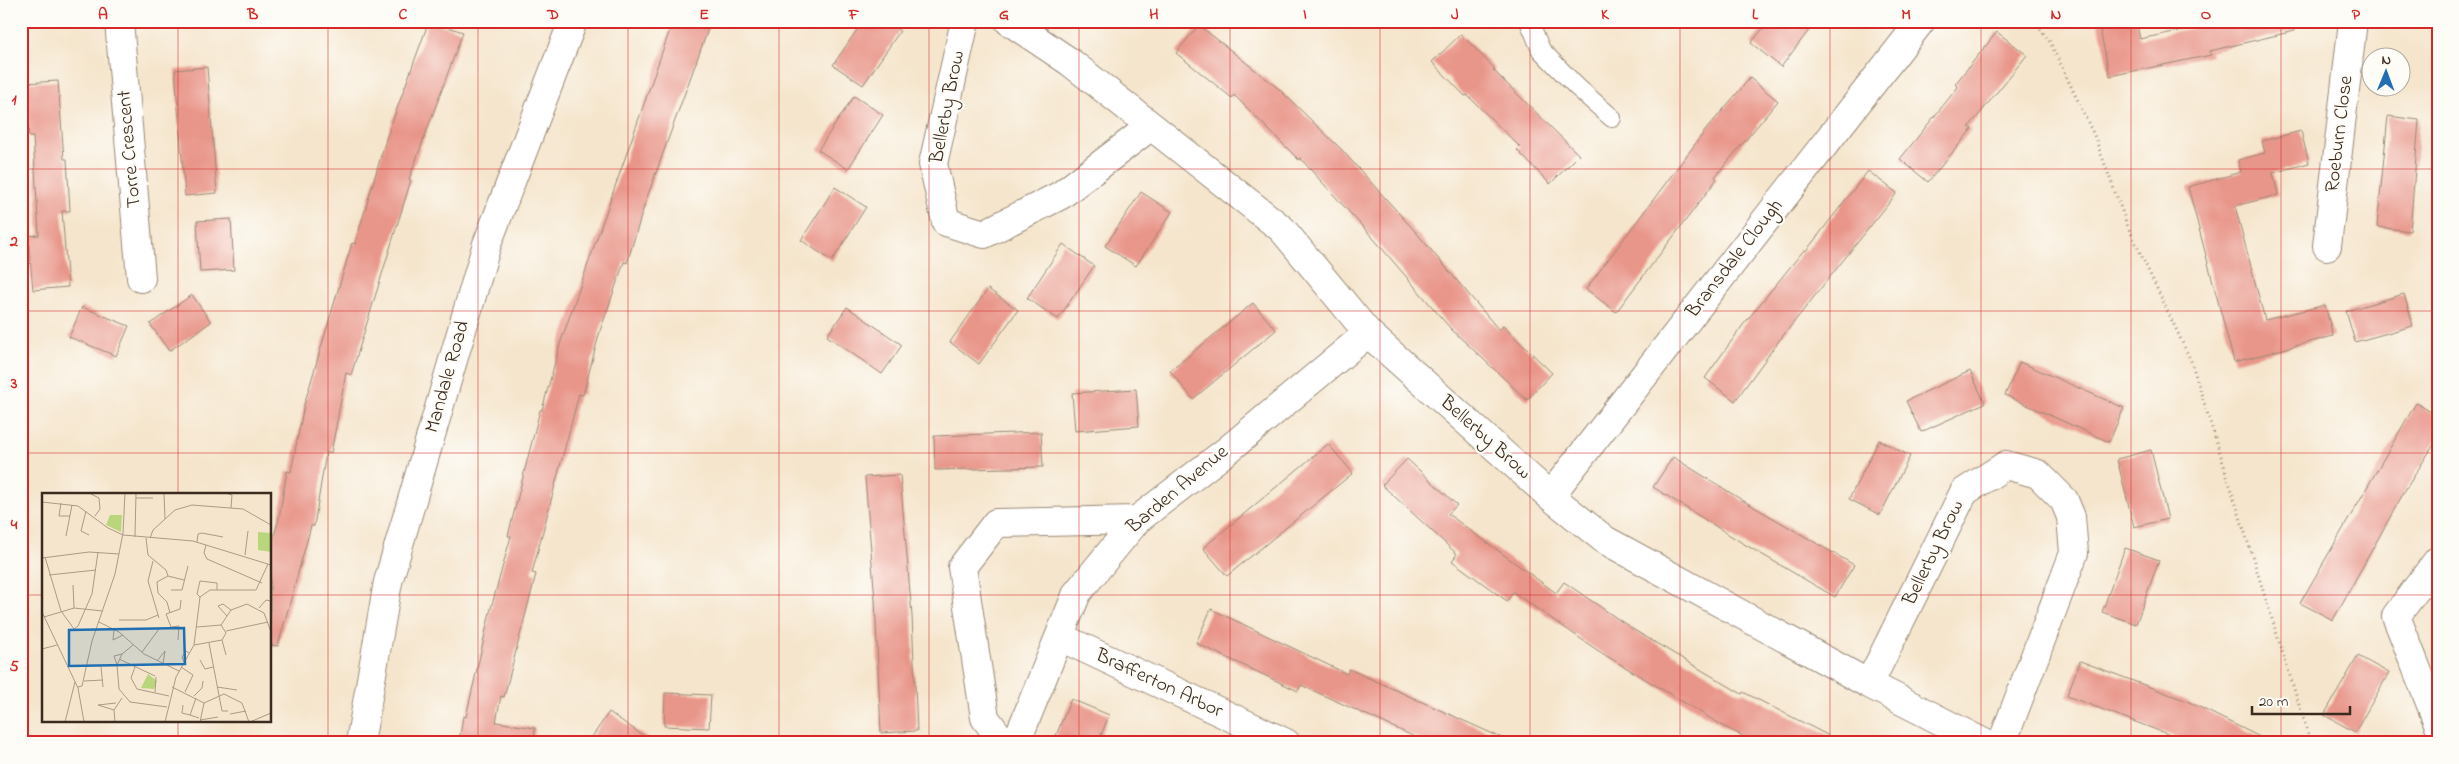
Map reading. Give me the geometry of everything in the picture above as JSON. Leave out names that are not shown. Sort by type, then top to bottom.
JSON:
[{"type":"street","name":"Torre Crescent","points":[[119,21],[141,278]]},
{"type":"street","name":"Mandale Road","points":[[360,743],[388,582],[487,244],[573,21]]},
{"type":"street","name":"Bellerby Brow","points":[[965,21],[933,164],[946,222],[984,234],[1061,195],[1152,126]]},
{"type":"street","name":"Bellerby Brow","points":[[1010,21],[1070,62],[1282,229],[1368,333],[1550,496],[1605,540],[1869,684],[1984,743]]},
{"type":"street","name":"Bransdale Clough","points":[[1550,496],[1921,21]]},
{"type":"street","name":"Roeburn Close","points":[[2327,246],[2353,21]]},
{"type":"street","name":"Barden Avenue","points":[[1016,743],[1077,593],[1137,520],[1229,448],[1368,333]]},
{"type":"street","name":"Bellerby Brow","points":[[1869,684],[1964,492],[2006,465],[2038,474],[2064,500],[2071,517],[2074,553],[2002,743]]},
{"type":"street","points":[[1004,743],[985,718],[962,567],[996,523],[1137,520]]},
{"type":"street","points":[[2426,743],[2438,724],[2396,616],[2438,560]]},
{"type":"street","name":"Brafferton Arbor","points":[[1060,638],[1286,743]]},
{"type":"lane","points":[[1529,21],[1541,50],[1577,87],[1612,118]]},
{"type":"path","points":[[2034,21],[2050,42],[2082,110],[2128,227],[2192,361],[2311,743]]},
{"type":"building","points":[[429,21],[463,32],[409,179],[411,180],[351,375],[346,373],[331,453],[326,453],[314,526],[311,526],[278,646],[271,645],[271,546],[279,518],[287,471],[291,472],[304,405],[352,243],[355,244],[387,136]]},
{"type":"building","points":[[673,21],[711,21],[645,203],[627,263],[624,262],[600,331],[583,395],[579,394],[532,573],[536,574],[504,697],[501,696],[496,722],[535,728],[534,743],[459,743],[463,716],[466,717],[490,612],[511,536],[508,536],[540,410],[542,410],[560,344]]},
{"type":"building","points":[[863,21],[885,21],[900,31],[863,85],[833,65]]},
{"type":"building","points":[[1769,21],[1816,21],[1781,67],[1751,43]]},
{"type":"building","points":[[2098,21],[2136,21],[2140,39],[2227,21],[2293,21],[2294,31],[2210,51],[2211,55],[2110,76]]},
{"type":"building","points":[[1199,25],[1279,89],[1340,148],[1414,230],[1499,330],[1503,326],[1552,373],[1527,400],[1451,329],[1373,238],[1300,158],[1299,160],[1234,95],[1232,98],[1176,53]]},
{"type":"building","points":[[1997,32],[2027,55],[1969,127],[1972,129],[1928,182],[1900,159],[1958,87],[1955,84]]},
{"type":"building","points":[[1461,34],[1495,69],[1493,70],[1579,155],[1550,184],[1517,150],[1520,147],[1467,95],[1465,96],[1432,62]]},
{"type":"building","points":[[207,67],[217,193],[185,196],[175,70]]},
{"type":"building","points":[[1750,78],[1778,101],[1715,177],[1717,179],[1616,312],[1586,289],[1705,131]]},
{"type":"building","points":[[58,81],[64,159],[67,159],[70,211],[62,211],[68,287],[33,290],[28,236],[39,235],[33,137],[29,137],[25,83]]},
{"type":"building","points":[[854,96],[883,115],[848,169],[818,150]]},
{"type":"building","points":[[2388,116],[2419,120],[2410,231],[2377,227]]},
{"type":"building","points":[[2301,131],[2309,163],[2273,173],[2278,195],[2235,206],[2265,320],[2325,305],[2333,336],[2234,362],[2188,187],[2241,172],[2238,160],[2265,153],[2262,141]]},
{"type":"building","points":[[1868,171],[1897,193],[1778,342],[1735,401],[1705,378],[1743,325],[1804,250],[1806,251]]},
{"type":"building","points":[[835,187],[866,207],[832,261],[801,240]]},
{"type":"building","points":[[1141,192],[1172,212],[1136,266],[1105,246]]},
{"type":"building","points":[[231,219],[234,270],[200,272],[197,221]]},
{"type":"building","points":[[1063,244],[1094,266],[1058,319],[1027,298]]},
{"type":"building","points":[[988,289],[1018,310],[979,364],[950,342]]},
{"type":"building","points":[[2404,294],[2413,326],[2355,342],[2346,311]]},
{"type":"building","points":[[192,295],[211,322],[169,351],[150,324]]},
{"type":"building","points":[[1253,303],[1276,330],[1193,399],[1170,371]]},
{"type":"building","points":[[82,307],[129,326],[116,356],[69,337]]},
{"type":"building","points":[[847,307],[902,345],[882,374],[827,336]]},
{"type":"building","points":[[2020,362],[2124,408],[2109,442],[2005,395]]},
{"type":"building","points":[[1970,371],[1985,403],[1921,432],[1906,401]]},
{"type":"building","points":[[1136,389],[1139,426],[1075,431],[1072,393]]},
{"type":"building","points":[[2416,403],[2438,416],[2438,438],[2404,492],[2333,620],[2300,603]]},
{"type":"building","points":[[1041,432],[1043,467],[935,470],[934,436]]},
{"type":"building","points":[[1879,440],[1910,456],[1880,515],[1849,499]]},
{"type":"building","points":[[1328,444],[1353,473],[1227,576],[1203,548]]},
{"type":"building","points":[[2151,450],[2168,519],[2134,527],[2117,459]]},
{"type":"building","points":[[1673,457],[1742,500],[1854,565],[1835,597],[1744,544],[1653,487]]},
{"type":"building","points":[[1407,459],[1457,505],[1448,514],[1556,593],[1564,582],[1634,630],[1742,694],[1743,692],[1843,743],[1756,743],[1725,727],[1600,652],[1513,592],[1507,601],[1452,561],[1457,554],[1382,485]]},
{"type":"building","points":[[900,475],[912,616],[917,731],[881,733],[875,600],[865,477]]},
{"type":"building","points":[[2125,548],[2159,560],[2136,624],[2102,612]]},
{"type":"building","points":[[1211,609],[1347,674],[1349,669],[1513,743],[1428,743],[1301,685],[1298,691],[1196,643]]},
{"type":"building","points":[[2358,656],[2389,673],[2355,732],[2324,715]]},
{"type":"building","points":[[2080,661],[2187,701],[2272,743],[2191,743],[2067,696]]},
{"type":"building","points":[[665,693],[711,695],[709,728],[664,726]]},
{"type":"building","points":[[1071,699],[1109,715],[1098,743],[1053,743]]},
{"type":"building","points":[[609,712],[654,743],[588,743]]}]
